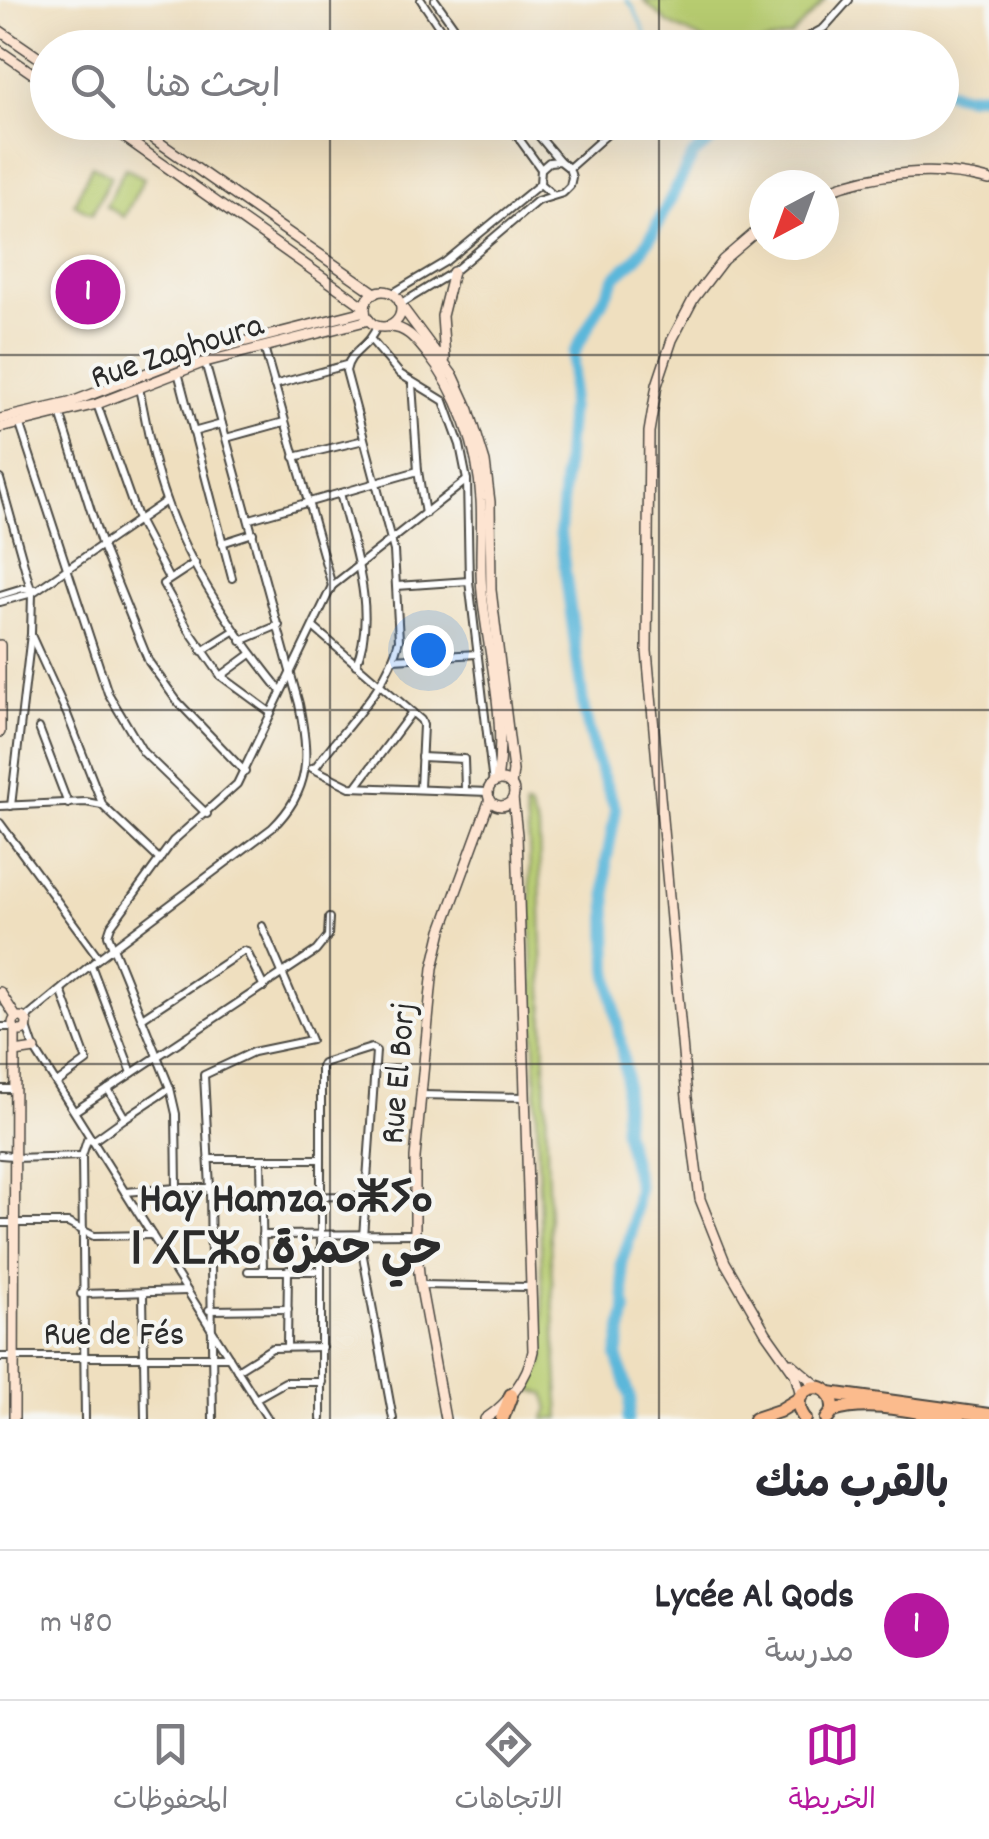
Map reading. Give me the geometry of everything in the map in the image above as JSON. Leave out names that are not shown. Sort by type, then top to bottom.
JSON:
[{"type":"highway","points":[[754,1419],[779,1411],[810,1388],[989,1414]]},
{"type":"highway","points":[[825,1390],[831,1415],[848,1407],[958,1419]]},
{"type":"highway","points":[[502,1419],[511,1395]]},
{"type":"highway","points":[[800,1397],[798,1410],[805,1419]]},
{"type":"highway","points":[[792,1419],[805,1419]]},
{"type":"main road","points":[[0,31],[30,52]]},
{"type":"main road","points":[[0,50],[30,71]]},
{"type":"main road","points":[[128,140],[369,316],[390,326],[399,319],[402,306]]},
{"type":"main road","points":[[155,140],[375,292],[393,294],[445,361],[469,410],[488,475],[489,566],[513,771],[533,1351],[529,1366],[511,1395],[485,1419]]},
{"type":"main road","points":[[839,188],[915,172],[989,180]]},
{"type":"main road","points":[[216,202],[224,189]]},
{"type":"main road","points":[[749,238],[723,260],[694,298],[672,340],[657,385],[648,456],[647,651],[687,1098],[700,1200],[725,1262],[798,1379],[800,1397]]},
{"type":"main road","points":[[445,361],[442,316],[454,272]]},
{"type":"main road","points":[[369,316],[375,292]]},
{"type":"main road","name":"Rue Zaghoura","points":[[0,428],[60,416],[204,362],[369,316]]},
{"type":"main road","name":"Rue Zaghoura","points":[[0,419],[69,403],[196,354],[369,316]]},
{"type":"main road","name":"Rue El Borj","points":[[390,326],[408,333],[442,374],[460,410],[476,464],[482,502],[482,591],[501,746],[492,789],[442,930],[429,998],[420,1095],[415,1234],[420,1285],[446,1419]]},
{"type":"main road","points":[[0,646],[0,732]]},
{"type":"main road","points":[[512,785],[492,789],[500,806],[514,798]]},
{"type":"main road","points":[[0,992],[19,1025],[13,1157],[14,1419]]},
{"type":"main road","points":[[15,1052],[34,1049]]},
{"type":"main road","points":[[785,1358],[825,1390]]},
{"type":"street","points":[[421,0],[441,30]]},
{"type":"street","points":[[435,0],[456,30]]},
{"type":"street","points":[[820,30],[849,0]]},
{"type":"street","points":[[393,294],[446,262],[540,184],[541,169],[520,140]]},
{"type":"street","points":[[402,306],[454,272],[537,201],[570,186],[569,168],[542,140]]},
{"type":"street","points":[[569,168],[601,140]]},
{"type":"street","points":[[541,169],[549,162],[560,161]]},
{"type":"street","points":[[540,184],[553,194]]},
{"type":"street","points":[[310,767],[342,786],[492,789],[469,581],[467,480],[448,406],[389,365],[372,341],[369,316]]},
{"type":"street","points":[[274,385],[346,366],[372,341]]},
{"type":"street","points":[[264,347],[332,586]]},
{"type":"street","points":[[204,362],[291,670],[310,767]]},
{"type":"street","points":[[0,1027],[19,1025],[99,958],[272,828],[295,802],[310,767],[379,685],[398,640],[397,586],[392,540],[346,366]]},
{"type":"street","points":[[177,371],[232,578]]},
{"type":"street","points":[[412,382],[425,514]]},
{"type":"street","points":[[139,386],[166,500],[234,631],[280,692]]},
{"type":"street","points":[[97,404],[138,520],[169,579]]},
{"type":"street","points":[[60,416],[102,546],[149,662],[162,683],[245,772]]},
{"type":"street","points":[[226,438],[284,422]]},
{"type":"street","points":[[193,432],[222,424]]},
{"type":"street","points":[[20,425],[98,670],[133,739],[207,814]]},
{"type":"street","points":[[294,457],[364,440]]},
{"type":"street","points":[[250,519],[418,471]]},
{"type":"street","points":[[0,479],[3,500],[34,590],[11,806]]},
{"type":"street","points":[[177,1188],[176,1114],[170,1088],[108,935],[110,926],[178,835],[230,794],[245,772],[332,586],[467,480]]},
{"type":"street","points":[[340,492],[357,566],[366,630],[356,666]]},
{"type":"street","points":[[0,598],[34,590],[166,500]]},
{"type":"street","points":[[222,542],[253,533]]},
{"type":"street","points":[[196,564],[163,584],[221,676],[270,712]]},
{"type":"street","points":[[397,586],[469,581]]},
{"type":"street","points":[[241,641],[279,625]]},
{"type":"street","points":[[314,627],[423,725],[420,788]]},
{"type":"street","points":[[202,651],[234,631]]},
{"type":"street","points":[[31,634],[103,806],[160,860]]},
{"type":"street","points":[[221,676],[251,654]]},
{"type":"street","points":[[393,658],[477,654]]},
{"type":"street","points":[[356,787],[412,712]]},
{"type":"street","points":[[39,728],[68,804]]},
{"type":"street","points":[[422,757],[464,759],[465,790]]},
{"type":"street","points":[[0,806],[103,806]]},
{"type":"street","points":[[0,823],[99,958]]},
{"type":"street","points":[[74,1112],[283,975],[323,944],[329,918]]},
{"type":"street","points":[[213,1419],[210,1188],[204,1075],[253,1052],[310,1040],[262,926]]},
{"type":"street","points":[[142,1018],[245,950],[264,987]]},
{"type":"street","points":[[91,965],[132,1073]]},
{"type":"street","points":[[57,1084],[88,1059],[60,990]]},
{"type":"street","points":[[19,1025],[268,1419]]},
{"type":"street","points":[[322,1419],[322,1064],[375,1049],[361,1234],[364,1270],[393,1419]]},
{"type":"street","points":[[84,1419],[80,1228],[84,1142],[93,1140],[170,1088]]},
{"type":"street","points":[[0,1089],[14,1089]]},
{"type":"street","points":[[108,1089],[125,1118]]},
{"type":"street","points":[[420,1095],[526,1097]]},
{"type":"street","points":[[0,1156],[82,1156]]},
{"type":"street","points":[[208,1159],[321,1159]]},
{"type":"street","points":[[261,1160],[263,1271]]},
{"type":"street","points":[[125,1192],[210,1188]]},
{"type":"street","points":[[262,1197],[364,1196]]},
{"type":"street","points":[[0,1223],[68,1223],[94,1236],[152,1235]]},
{"type":"street","points":[[262,1235],[415,1234]]},
{"type":"street","points":[[287,1346],[288,1270]]},
{"type":"street","points":[[248,1271],[320,1271]]},
{"type":"street","points":[[420,1285],[532,1287]]},
{"type":"street","points":[[0,1286],[14,1286]]},
{"type":"street","points":[[81,1294],[187,1291]]},
{"type":"street","points":[[144,1294],[145,1419]]},
{"type":"street","points":[[199,1310],[288,1308]]},
{"type":"street","points":[[237,1370],[262,1352],[287,1346],[322,1347]]},
{"type":"street","name":"Rue de Fés","points":[[0,1357],[229,1357]]},
{"type":"street","points":[[255,1399],[285,1382],[322,1382]]},
{"type":"green space","points":[[643,0],[825,0],[797,30],[682,30],[668,23]]},
{"type":"green space","points":[[92,165],[111,176],[92,214],[74,204]]},
{"type":"green space","points":[[125,168],[144,178],[124,217],[106,206]]},
{"type":"green space","points":[[525,807],[529,807],[539,830],[549,1226],[560,1419],[544,1419],[549,1409],[545,1394],[528,1389],[543,1363],[544,1353]]},
{"type":"waterway","points":[[626,0],[644,30]]},
{"type":"waterway","points":[[959,94],[989,93]]},
{"type":"waterway","points":[[702,140],[705,146]]},
{"type":"waterway","points":[[628,1419],[631,1399],[617,1356],[626,1309],[621,1263],[631,1235],[638,1187],[624,1129],[626,1075],[608,969],[606,863],[616,810],[596,759],[584,711],[560,533],[574,353],[616,276],[635,260],[652,235],[693,155],[712,140]]},
{"type":"place","name":"Lycée Al Qods","points":[[88,292]]},
{"type":"district","name":"Hay Hamza ⴰⵥⵢⴰ ⵏ ⵃⵎⵣⴰ حي حمزة","points":[[286,1221]]}]
